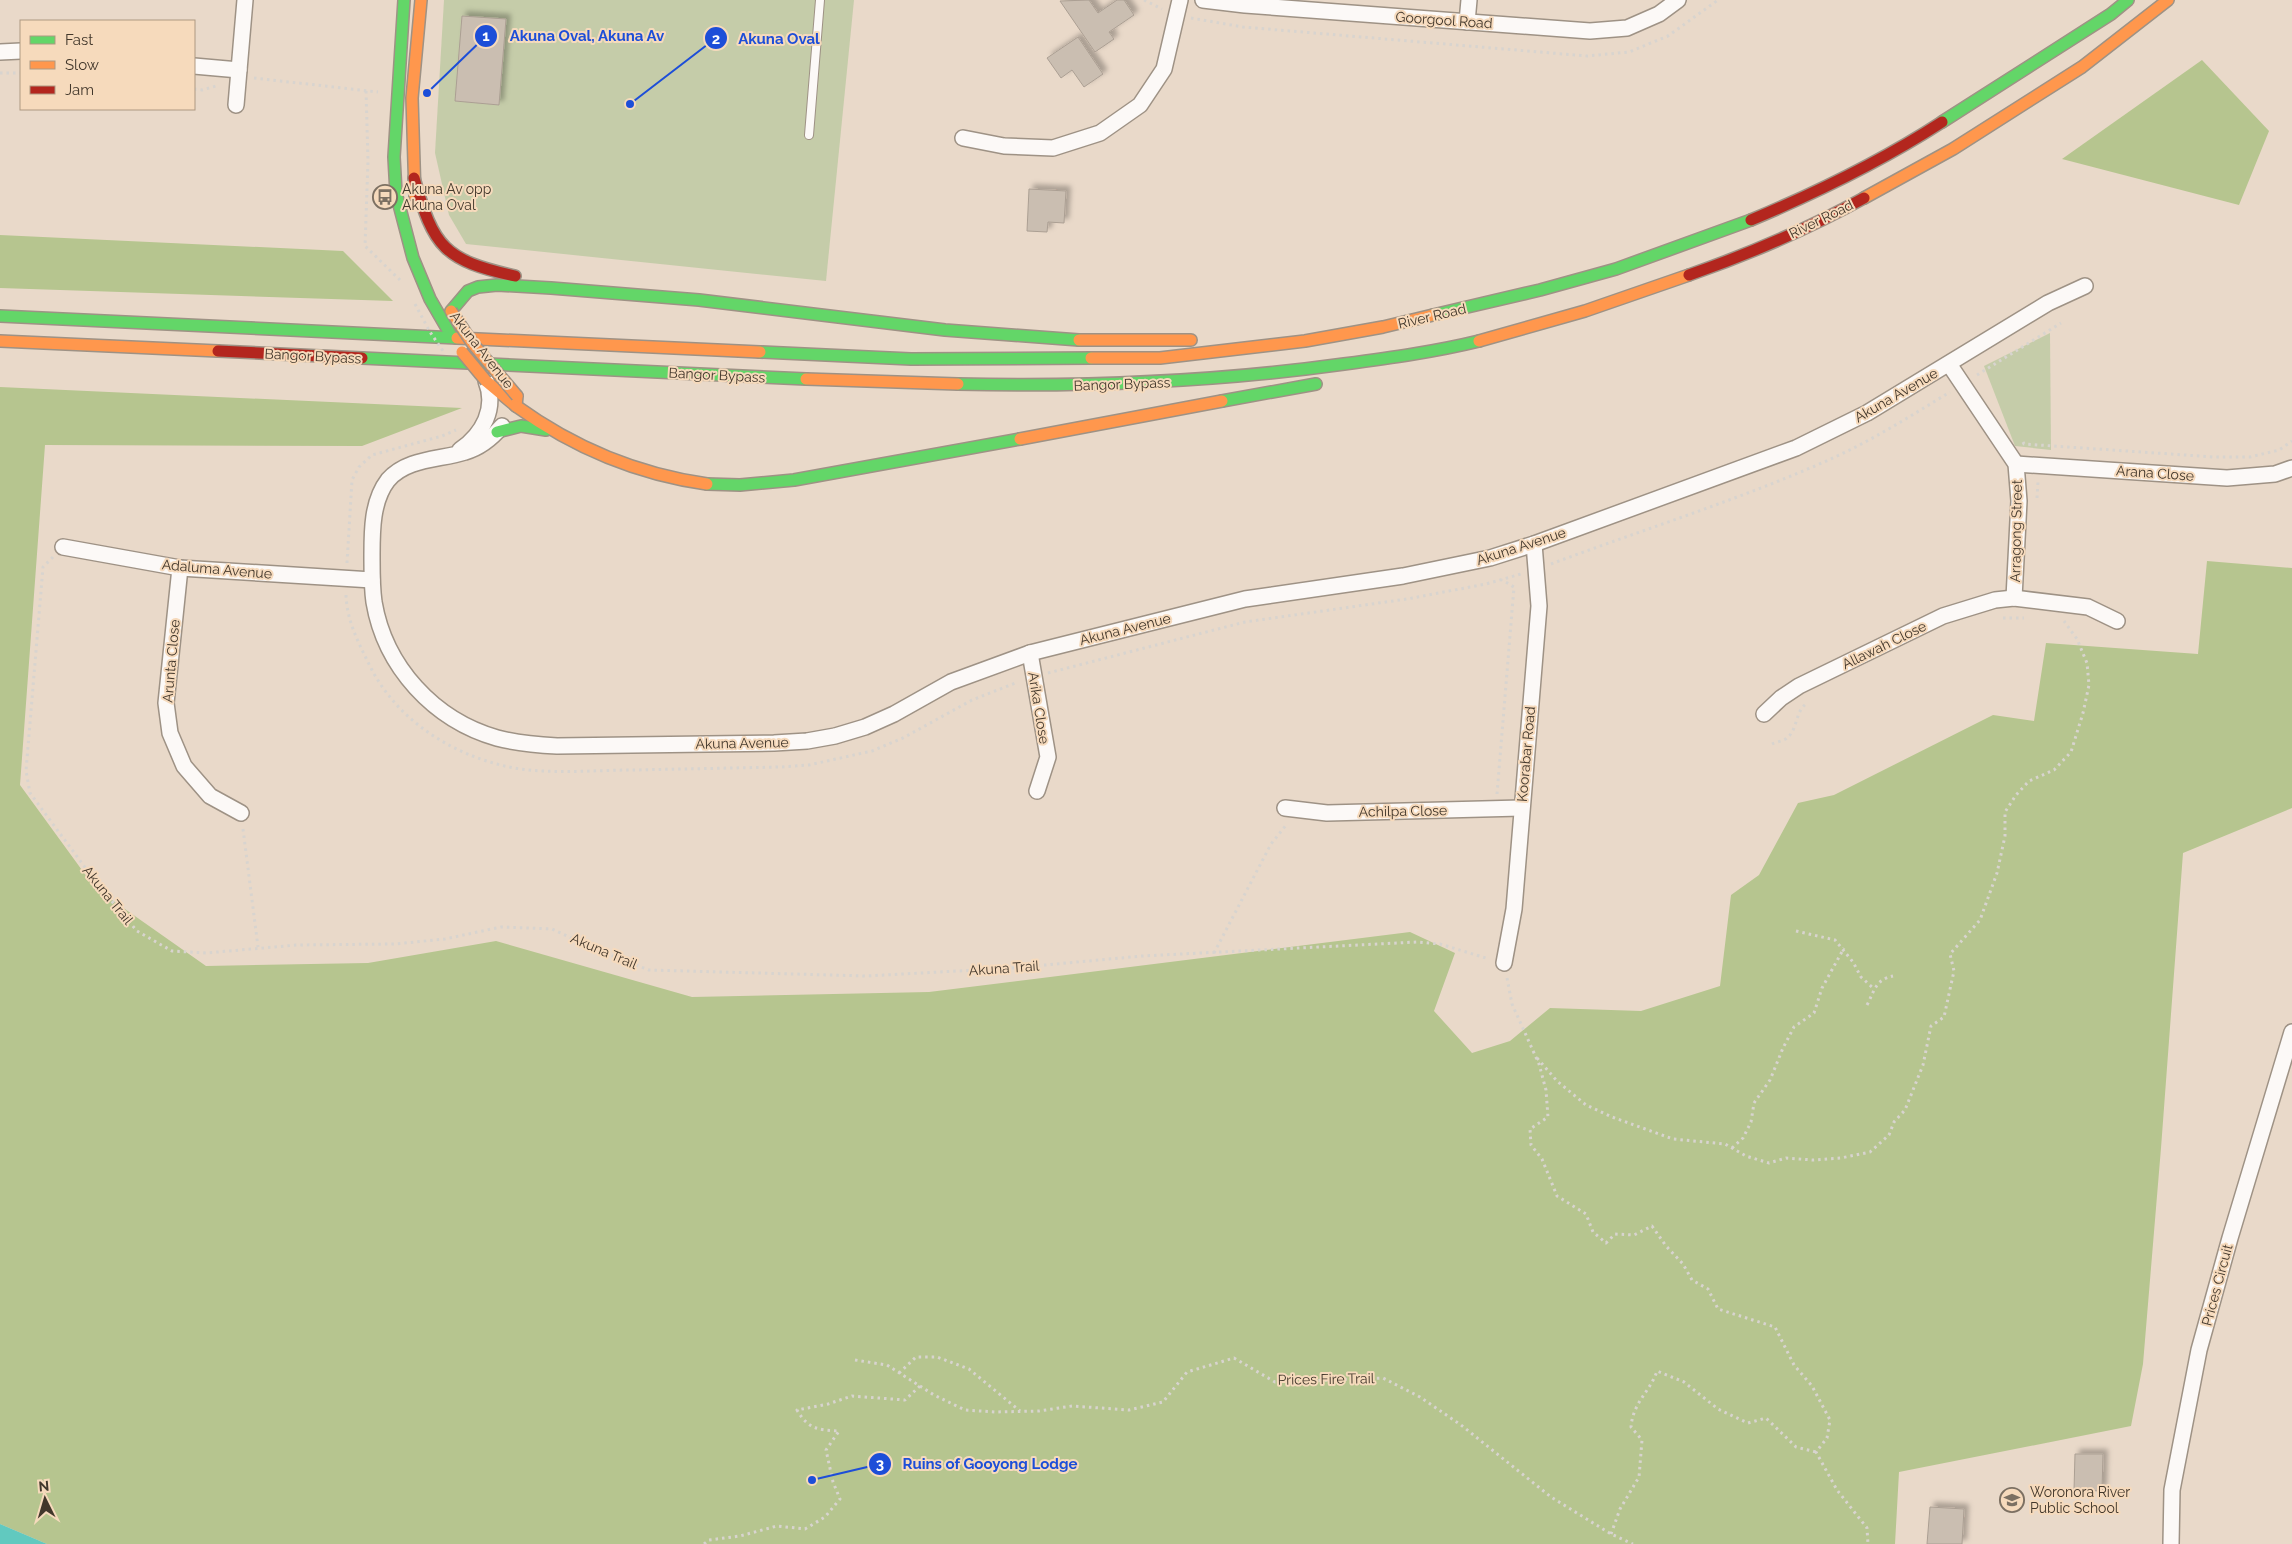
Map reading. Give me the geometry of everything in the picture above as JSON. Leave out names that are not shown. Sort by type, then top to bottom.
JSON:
[{"type":"main road","name":"Akuna Avenue","points":[[404,0],[394,174],[408,240],[432,304],[452,337],[486,381]]},
{"type":"main road","points":[[421,0],[413,96],[412,152],[422,234]]},
{"type":"main road","name":"River Road","points":[[1383,327],[1469,308],[1616,269],[1753,219],[1816,190],[1918,137],[2103,19],[2128,0]]},
{"type":"main road","name":"River Road","points":[[1433,352],[1504,335],[1585,311],[1738,258],[1828,218],[1953,150],[2016,110],[2082,67],[2168,0]]},
{"type":"main road","points":[[414,178],[421,204],[432,231],[444,250],[451,256],[483,270],[572,288]]},
{"type":"main road","points":[[452,337],[448,325],[449,305],[468,291],[484,286],[572,288],[730,304],[898,325],[1047,339],[1129,341],[1202,339]]},
{"type":"main road","name":"Akuna Avenue","points":[[449,305],[473,344],[517,401]]},
{"type":"main road","name":"Bangor Bypass","points":[[0,316],[813,355],[983,360],[1160,358],[1305,341],[1383,327]]},
{"type":"main road","points":[[1240,337],[1383,327]]},
{"type":"main road","name":"Bangor Bypass","points":[[0,341],[834,380],[1055,386],[1141,384],[1267,375],[1433,352]]},
{"type":"main road","points":[[1369,373],[1433,352]]},
{"type":"main road","points":[[497,432],[515,426],[529,425],[588,450],[648,472],[719,484],[761,484],[812,477],[1324,383]]},
{"type":"main road","name":"Akuna Avenue","points":[[496,397],[517,401]]},
{"type":"main road","points":[[517,401],[554,434]]},
{"type":"street","points":[[236,105],[245,0]]},
{"type":"street","points":[[963,138],[1004,146],[1053,148],[1100,133],[1140,105],[1164,69],[1180,0]]},
{"type":"street","name":"Goorgool Road","points":[[1203,0],[1590,31],[1627,28],[1659,14],[1678,0]]},
{"type":"street","points":[[1467,22],[1469,0]]},
{"type":"street","points":[[0,52],[20,52]]},
{"type":"street","points":[[195,66],[238,75]]},
{"type":"street","name":"Akuna Avenue","points":[[517,401],[497,432],[477,448],[405,467],[391,477],[383,488],[377,502],[374,518],[372,580],[374,602],[380,624],[400,667],[414,686],[430,703],[474,729],[497,738],[526,744],[557,746],[807,741],[865,727],[894,714],[951,682],[1030,652],[1245,599],[1430,571],[1490,558],[1534,544],[1796,448],[1867,413],[2048,302],[2085,286]]},
{"type":"street","name":"Arragong Street","points":[[1949,364],[2016,464],[2019,501],[2014,598]]},
{"type":"street","name":"Akuna Avenue","points":[[443,458],[461,449],[474,438],[487,417],[496,397],[486,381]]},
{"type":"street","name":"Arana Close","points":[[2016,464],[2227,478],[2275,474],[2292,468]]},
{"type":"street","name":"Koorabar Road","points":[[1504,963],[1514,909],[1539,606],[1534,544]]},
{"type":"street","name":"Adaluma Avenue","points":[[63,547],[180,568],[372,580]]},
{"type":"street","name":"Arunta Close","points":[[180,568],[166,703],[170,734],[184,766],[210,796],[242,813]]},
{"type":"street","name":"Allawah Close","points":[[1764,714],[1781,698],[1799,686],[1944,616],[1973,606],[2014,598],[2088,607],[2117,620]]},
{"type":"street","name":"Arika Close","points":[[1030,652],[1048,756],[1037,791]]},
{"type":"street","name":"Achilpa Close","points":[[1292,809],[1327,813],[1521,808]]},
{"type":"street","name":"Prices Circuit","points":[[2171,1544],[2172,1490],[2199,1350],[2230,1238],[2292,1032]]},
{"type":"lane","points":[[809,135],[820,0]]},
{"type":"path","points":[[0,73],[20,73]]},
{"type":"path","points":[[238,75],[378,92]]},
{"type":"path","points":[[366,91],[368,161],[365,246],[405,285]]},
{"type":"path","points":[[412,298],[415,304]]},
{"type":"path","points":[[1978,375],[1983,382]]},
{"type":"path","points":[[2019,436],[2024,444],[2214,457],[2250,457],[2279,450],[2292,441]]},
{"type":"path","name":"Akuna Trail","points":[[63,547],[44,567],[26,772],[30,793],[98,884],[137,931],[172,951],[206,953],[258,947],[395,944],[445,939],[501,927],[552,929],[597,950],[650,970],[866,976],[1014,968],[1142,956],[1417,942],[1440,944],[1504,963]]},
{"type":"path","points":[[1496,809],[1514,587],[1502,580]]},
{"type":"path","points":[[1999,618],[2028,618],[2030,600]]},
{"type":"path","points":[[1535,1056],[1557,1081],[1586,1105],[1612,1117],[1673,1139],[1725,1144],[1746,1156],[1769,1163],[1786,1158],[1813,1160],[1841,1158],[1870,1152],[1889,1135],[1894,1122],[1905,1110],[1923,1065],[1931,1026],[1944,1017],[1954,971],[1950,954],[1980,920],[2005,836],[2004,812],[2029,780],[2054,770],[2071,752],[2089,685],[2087,663],[2076,640],[2064,622],[2064,604]]},
{"type":"path","points":[[1772,744],[1787,738],[1796,722],[1800,709],[1813,698]]},
{"type":"path","points":[[1214,953],[1271,844],[1292,809]]},
{"type":"path","points":[[242,813],[258,947]]},
{"type":"path","points":[[1796,931],[1835,940],[1844,948],[1861,977],[1873,988]]},
{"type":"path","points":[[1732,1148],[1743,1138],[1751,1122],[1754,1103],[1770,1080],[1782,1048],[1794,1028],[1814,1013],[1822,988],[1844,948]]},
{"type":"path","points":[[1504,963],[1512,1004],[1535,1056],[1546,1090],[1548,1117],[1530,1129],[1531,1145],[1542,1159],[1557,1196],[1586,1214],[1593,1232],[1606,1243],[1615,1234],[1634,1235],[1652,1226],[1666,1246],[1683,1264],[1692,1280],[1708,1289],[1718,1309],[1775,1327],[1794,1365],[1812,1386],[1830,1420],[1827,1438],[1816,1452]]},
{"type":"path","points":[[1867,1005],[1873,988],[1885,978],[1893,976]]},
{"type":"path","points":[[899,1373],[916,1357],[937,1357],[969,1369],[1020,1412]]},
{"type":"path","name":"Prices Fire Trail","points":[[855,1360],[887,1365],[934,1395],[965,1410],[1020,1412],[1072,1406],[1128,1410],[1163,1402],[1187,1372],[1234,1358],[1274,1382],[1383,1378],[1420,1398],[1461,1425],[1551,1497],[1611,1534],[1634,1544]]},
{"type":"path","points":[[1611,1534],[1620,1509],[1639,1477],[1642,1440],[1631,1427],[1632,1414],[1643,1394],[1653,1383],[1657,1371],[1684,1382],[1718,1409],[1748,1423],[1766,1418],[1796,1446],[1816,1452],[1837,1490],[1868,1528],[1868,1544]]},
{"type":"path","points":[[704,1544],[709,1540],[740,1536],[777,1526],[805,1529],[825,1517],[840,1499],[833,1482],[826,1450],[838,1431],[820,1430],[804,1423],[798,1410],[828,1404],[852,1396],[905,1400],[920,1386]]},
{"type":"green space","points":[[444,0],[854,0],[826,281],[466,244],[449,215],[435,153]]},
{"type":"green space","points":[[2202,60],[2269,131],[2239,205],[2062,159]]},
{"type":"green space","points":[[0,235],[343,251],[393,301],[0,288]]},
{"type":"green space","points":[[2050,333],[2051,450],[2015,446],[1984,366]]},
{"type":"green space","points":[[0,387],[462,408],[362,446],[45,445],[20,785],[95,888],[206,966],[368,963],[496,941],[692,997],[929,992],[1410,932],[1455,953],[1434,1011],[1472,1053],[1510,1041],[1550,1008],[1641,1011],[1720,986],[1731,895],[1759,875],[1798,803],[1834,795],[1993,715],[2034,721],[2046,643],[2198,654],[2207,561],[2292,568],[2292,808],[2183,853],[2143,1364],[2131,1426],[1899,1472],[1895,1544],[47,1544],[0,1524]]},
{"type":"water","points":[[0,1524],[47,1544],[0,1544]]},
{"type":"building","points":[[1089,0],[1098,13],[1117,0],[1124,0],[1134,15],[1109,32],[1114,39],[1095,52],[1060,1]]},
{"type":"building","points":[[462,16],[506,19],[499,105],[455,101]]},
{"type":"building","points":[[1078,37],[1103,74],[1084,87],[1072,70],[1061,78],[1047,58]]},
{"type":"building","points":[[1029,189],[1066,191],[1064,223],[1048,222],[1047,232],[1027,231]]},
{"type":"building","points":[[2075,1454],[2103,1454],[2102,1491],[2074,1490]]},
{"type":"building","points":[[1930,1507],[1964,1509],[1962,1544],[1927,1544]]},
{"type":"traffic: fast","points":[[404,0],[394,157],[396,193],[413,258],[430,299],[452,337]]},
{"type":"traffic: fast","points":[[1942,122],[2111,14],[2128,0]]},
{"type":"traffic: fast","points":[[1433,315],[1540,290],[1616,269],[1751,220]]},
{"type":"traffic: fast","points":[[451,311],[468,291],[478,287],[497,285],[699,300],[945,330],[1079,340]]},
{"type":"traffic: fast","points":[[0,316],[457,338]]},
{"type":"traffic: fast","points":[[958,384],[1055,385],[1199,379],[1295,370],[1395,357],[1479,341]]},
{"type":"traffic: fast","points":[[760,352],[911,359],[1091,358]]},
{"type":"traffic: fast","points":[[362,358],[806,379]]},
{"type":"traffic: fast","points":[[1222,401],[1316,384]]},
{"type":"traffic: fast","points":[[497,432],[521,426],[546,430]]},
{"type":"traffic: fast","points":[[707,484],[740,485],[794,480],[1020,439]]},
{"type":"traffic: slow","points":[[415,196],[412,98],[421,0]]},
{"type":"traffic: slow","points":[[1864,198],[1953,149],[2082,67],[2168,0]]},
{"type":"traffic: slow","points":[[1479,341],[1585,311],[1689,275]]},
{"type":"traffic: slow","points":[[451,311],[473,344],[517,396]]},
{"type":"traffic: slow","points":[[1091,358],[1160,358],[1305,341],[1383,327],[1433,315]]},
{"type":"traffic: slow","points":[[457,338],[760,352]]},
{"type":"traffic: slow","points":[[1079,340],[1191,340]]},
{"type":"traffic: slow","points":[[0,341],[218,351]]},
{"type":"traffic: slow","points":[[462,352],[486,381]]},
{"type":"traffic: slow","points":[[806,379],[958,384]]},
{"type":"traffic: slow","points":[[486,381],[516,406],[517,396]]},
{"type":"traffic: slow","points":[[1020,439],[1222,401]]},
{"type":"traffic: slow","points":[[516,406],[560,434],[607,457],[655,473],[707,484]]},
{"type":"traffic: jam","points":[[1751,220],[1848,175],[1942,122]]},
{"type":"traffic: jam","points":[[414,178],[428,221],[436,236],[445,247],[472,264],[515,276]]},
{"type":"traffic: jam","points":[[1689,275],[1778,240],[1864,198]]},
{"type":"traffic: jam","points":[[218,351],[362,358]]},
{"type":"place","name":"Akuna Oval, Akuna Av","points":[[427,93]]},
{"type":"place","name":"Akuna Oval","points":[[630,104]]},
{"type":"place","name":"Akuna Av opp Akuna Oval","points":[[385,197]]},
{"type":"place","name":"Ruins of Gooyong Lodge","points":[[812,1480]]},
{"type":"place","name":"Woronora River Public School","points":[[2012,1500]]}]
